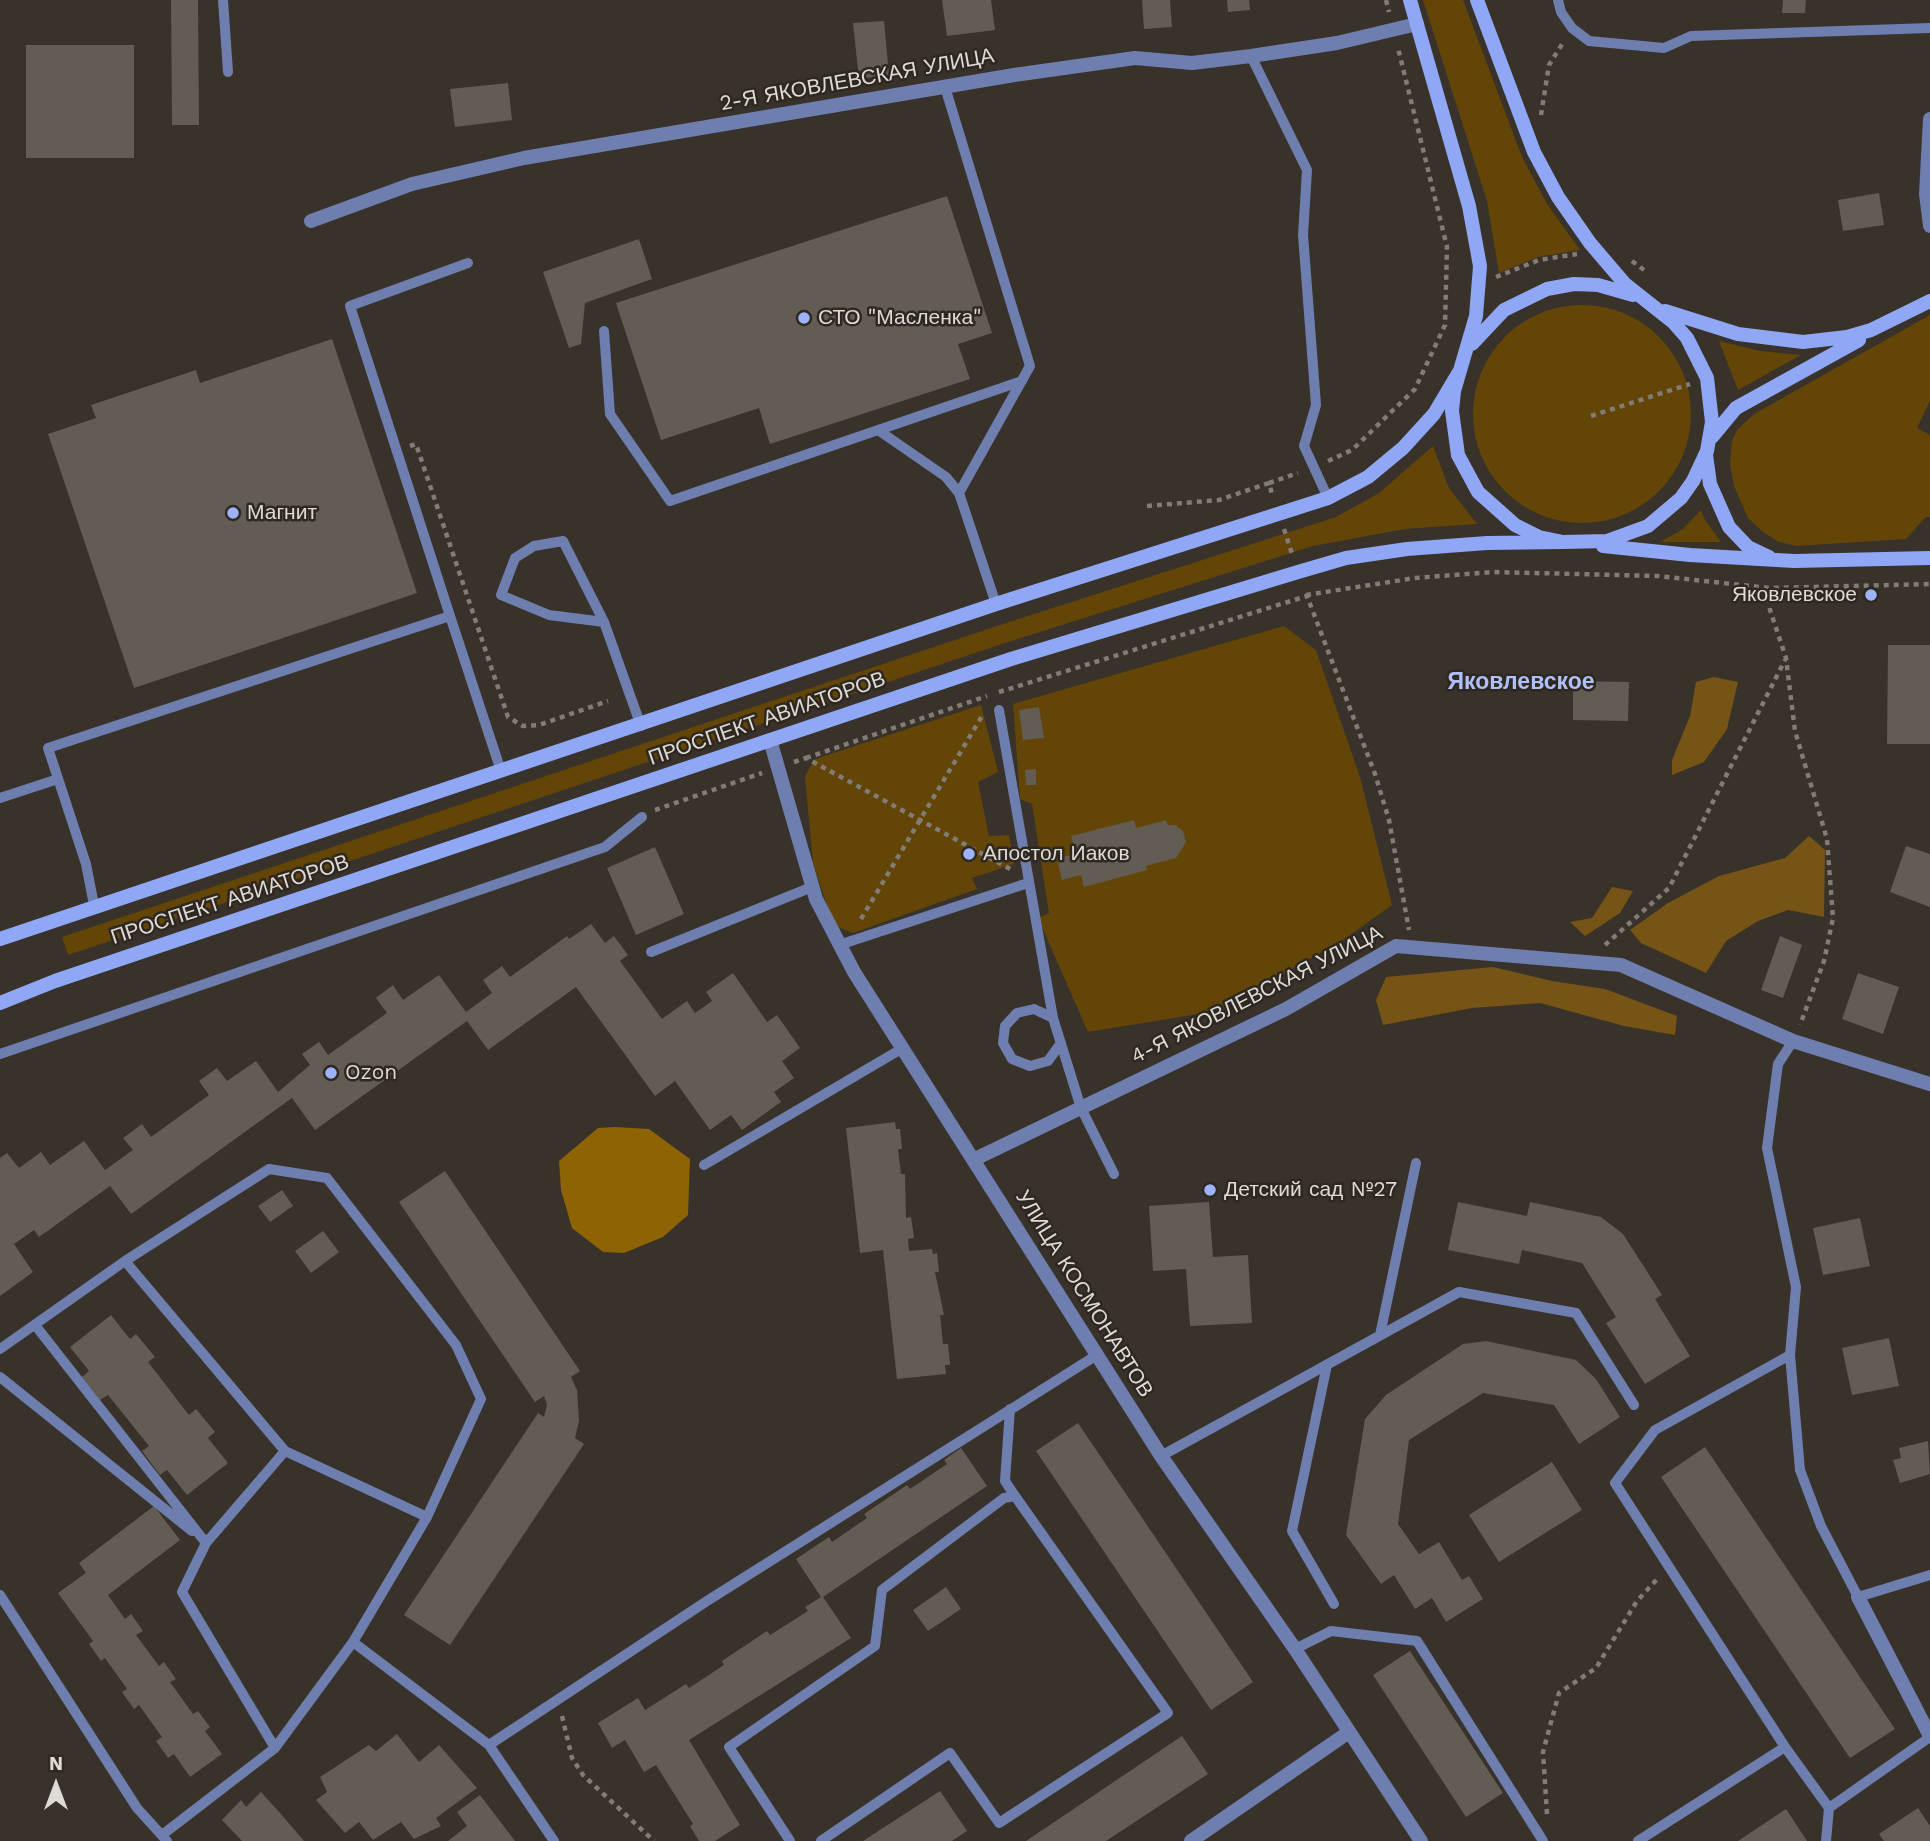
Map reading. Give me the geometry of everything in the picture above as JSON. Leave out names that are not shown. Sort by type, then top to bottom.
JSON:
[{"type":"main road","points":[[1410,0],[1469,206],[1480,275],[1476,316],[1459,372],[1452,411],[1453,433],[1468,476],[1494,509],[1515,525],[1539,537],[1580,544],[1690,555],[1794,561],[1930,558]]},
{"type":"main road","points":[[1477,0],[1534,152],[1558,197],[1592,246],[1625,284],[1688,338],[1707,378],[1711,401],[1707,470],[1721,513],[1734,533],[1757,553],[1794,561]]},
{"type":"main road","points":[[1465,357],[1487,325],[1504,310],[1547,289],[1598,285],[1717,328],[1782,341],[1847,337],[1897,319]]},
{"type":"main road","points":[[1580,544],[1629,535],[1657,519],[1681,498],[1693,481],[1708,446],[1736,408],[1930,301]]},
{"type":"main road","name":"ПРОСПЕКТ АВИАТОРОВ","points":[[0,939],[94,905],[641,726],[996,604],[1328,498],[1368,477],[1411,439],[1440,407],[1459,372]]},
{"type":"main road","name":"ПРОСПЕКТ АВИАТОРОВ","points":[[0,1003],[55,981],[1011,659],[1298,572],[1346,558],[1407,549],[1488,543],[1563,542]]},
{"type":"street","name":"2-Я ЯКОВЛЕВСКАЯ УЛИЦА","points":[[311,221],[412,184],[524,158],[1135,58],[1192,63],[1251,57],[1337,43],[1417,24]]},
{"type":"street","points":[[1930,119],[1926,194],[1930,226]]},
{"type":"street","name":"УЛИЦА КОСМОНАВТОВ","points":[[770,740],[812,887],[903,1048],[1161,1456],[1295,1649],[1421,1841]]},
{"type":"street","name":"4-Я ЯКОВЛЕВСКАЯ УЛИЦА","points":[[975,1159],[1286,1009],[1396,946],[1621,965],[1793,1041],[1930,1084]]},
{"type":"street","points":[[1858,1597],[1930,1736]]},
{"type":"street","points":[[1191,1841],[1349,1732]]},
{"type":"lane","points":[[223,0],[228,72]]},
{"type":"lane","points":[[1559,0],[1560,12],[1572,28],[1589,41],[1664,48],[1691,36],[1930,28]]},
{"type":"lane","points":[[1251,57],[1307,170],[1303,234],[1316,405],[1304,446],[1328,498]]},
{"type":"lane","points":[[945,87],[1030,366],[959,493]]},
{"type":"lane","points":[[468,263],[350,306],[501,771]]},
{"type":"lane","points":[[604,331],[610,414],[670,501],[1022,381]]},
{"type":"lane","points":[[878,430],[946,477],[959,493],[996,604]]},
{"type":"lane","points":[[604,622],[549,615],[501,596],[514,558],[534,546],[563,541],[604,622],[641,726]]},
{"type":"lane","points":[[94,905],[86,864],[48,748],[450,616]]},
{"type":"lane","points":[[999,710],[1053,1018],[1081,1108],[1115,1174]]},
{"type":"lane","points":[[0,798],[58,779]]},
{"type":"lane","points":[[0,1054],[605,847],[642,817]]},
{"type":"lane","points":[[843,944],[1028,883]]},
{"type":"lane","points":[[651,952],[812,887]]},
{"type":"lane","points":[[1053,1018],[1034,1009],[1017,1013],[1005,1026],[1003,1043],[1012,1059],[1030,1066],[1048,1060],[1061,1043]]},
{"type":"lane","points":[[1793,1041],[1778,1064],[1767,1148],[1796,1287],[1790,1355],[1800,1470],[1821,1526],[1858,1597],[1930,1575]]},
{"type":"lane","points":[[704,1165],[903,1048]]},
{"type":"lane","points":[[1380,1335],[1416,1163]]},
{"type":"lane","points":[[0,1349],[125,1261],[269,1169],[327,1178],[456,1345],[481,1399],[427,1517],[353,1642],[275,1748],[165,1838],[138,1808],[0,1595]]},
{"type":"lane","points":[[125,1261],[285,1451],[427,1517]]},
{"type":"lane","points":[[1161,1456],[1460,1292],[1576,1313],[1634,1405]]},
{"type":"lane","points":[[35,1325],[206,1543]]},
{"type":"lane","points":[[489,1745],[707,1601],[1097,1355]]},
{"type":"lane","points":[[1790,1355],[1655,1430],[1615,1483],[1785,1747],[1829,1808],[1826,1841]]},
{"type":"lane","points":[[1327,1365],[1292,1531],[1334,1604]]},
{"type":"lane","points":[[0,1377],[206,1543]]},
{"type":"lane","points":[[821,1841],[950,1753],[999,1822],[1168,1713],[1005,1481],[1010,1409]]},
{"type":"lane","points":[[275,1748],[182,1592],[206,1543],[285,1451]]},
{"type":"lane","points":[[790,1841],[729,1747],[875,1646],[882,1590],[1004,1498],[1015,1496]]},
{"type":"lane","points":[[1295,1649],[1331,1631],[1417,1641],[1543,1841]]},
{"type":"lane","points":[[353,1642],[489,1745],[554,1841]]},
{"type":"lane","points":[[1829,1808],[1930,1736]]},
{"type":"lane","points":[[1638,1841],[1785,1747]]},
{"type":"path","points":[[1269,483],[1314,468],[1352,450],[1415,389],[1444,325],[1447,247],[1386,0]]},
{"type":"path","points":[[1541,118],[1549,65],[1572,28]]},
{"type":"path","points":[[1447,281],[1480,275],[1500,277],[1525,264],[1582,254],[1592,246]]},
{"type":"path","points":[[1630,259],[1648,273]]},
{"type":"path","points":[[1591,416],[1707,378]]},
{"type":"path","points":[[396,450],[416,444],[508,717],[517,724],[539,725],[608,701]]},
{"type":"path","points":[[1298,572],[1375,774],[1389,820],[1412,947]]},
{"type":"path","points":[[806,758],[996,694],[1307,596],[1415,578],[1493,572],[1658,576],[1769,588],[1930,584]]},
{"type":"path","points":[[1769,588],[1770,610],[1786,657],[1795,731],[1827,839],[1833,918],[1824,961],[1793,1041]]},
{"type":"path","points":[[1587,962],[1669,888],[1786,657]]},
{"type":"path","points":[[996,694],[999,710]]},
{"type":"path","points":[[843,944],[996,694]]},
{"type":"path","points":[[1547,1817],[1543,1752],[1559,1693],[1596,1668],[1637,1601],[1669,1566]]},
{"type":"path","points":[[558,1701],[572,1758],[583,1775],[654,1841]]},
{"type":"shaded area","points":[[1423,0],[1463,0],[1522,157],[1547,204],[1580,250],[1538,257],[1499,273],[1487,201]]},
{"type":"shaded area","points":[[1593,305],[1634,317],[1667,345],[1679,362],[1687,382],[1691,414],[1687,446],[1679,466],[1651,499],[1634,511],[1614,519],[1571,523],[1530,511],[1497,483],[1485,466],[1477,446],[1473,403],[1485,362],[1513,329],[1530,317],[1550,309]]},
{"type":"shaded area","points":[[1930,315],[1930,401],[1917,428],[1930,435],[1930,517],[1926,517],[1906,539],[1796,546],[1779,542],[1763,532],[1748,518],[1734,486],[1730,464],[1732,441],[1737,430],[1754,414]]},
{"type":"shaded area","points":[[1719,341],[1760,351],[1801,355],[1738,390]]},
{"type":"shaded area","points":[[1433,446],[1449,488],[1477,524],[1405,529],[1313,546],[1008,642],[68,955],[62,937],[1003,624],[1336,517],[1379,493]]},
{"type":"shaded area","points":[[1701,510],[1721,542],[1660,542],[1683,529]]},
{"type":"shaded area","points":[[1284,626],[1316,650],[1360,777],[1392,905],[1346,938],[1222,1010],[1088,1032],[1038,918],[1049,913],[1032,804],[1020,799],[1013,704]]},
{"type":"shaded area","points":[[1714,677],[1738,682],[1727,729],[1704,762],[1672,775],[1672,760],[1690,716],[1696,682]]},
{"type":"shaded area","points":[[981,705],[998,772],[978,782],[989,836],[1009,835],[1014,864],[972,878],[977,889],[853,933],[840,928],[832,920],[813,864],[805,776],[815,759]]},
{"type":"shaded area","points":[[1809,836],[1825,850],[1824,917],[1788,910],[1758,921],[1726,941],[1706,973],[1641,943],[1630,930],[1668,903],[1719,876],[1785,858]]},
{"type":"shaded area","points":[[1612,887],[1633,891],[1620,913],[1585,936],[1570,922],[1592,918]]},
{"type":"shaded area","points":[[1493,967],[1552,981],[1605,989],[1677,1016],[1675,1035],[1624,1026],[1540,1003],[1472,1008],[1383,1025],[1376,1000],[1386,977]]},
{"type":"shaded area","points":[[598,1128],[649,1129],[690,1159],[688,1215],[663,1237],[624,1253],[603,1252],[572,1228],[561,1190],[559,1161]]},
{"type":"building","points":[[171,0],[198,0],[199,125],[172,125]]},
{"type":"building","points":[[942,0],[991,0],[995,30],[947,36]]},
{"type":"building","points":[[1142,0],[1170,0],[1172,27],[1144,29]]},
{"type":"building","points":[[1227,0],[1249,0],[1250,10],[1228,12]]},
{"type":"building","points":[[1783,0],[1806,0],[1805,13],[1782,13]]},
{"type":"building","points":[[884,21],[889,75],[859,79],[853,23]]},
{"type":"building","points":[[26,45],[134,45],[134,158],[26,158]]},
{"type":"building","points":[[508,83],[512,120],[455,127],[450,89]]},
{"type":"building","points":[[1879,193],[1884,225],[1843,231],[1838,200]]},
{"type":"building","name":"СТО \"Масленка\"","points":[[947,196],[992,333],[958,344],[970,379],[770,444],[759,408],[661,440],[616,303]]},
{"type":"building","points":[[639,239],[652,279],[585,303],[581,344],[569,348],[543,272]]},
{"type":"building","name":"Магнит","points":[[332,339],[417,593],[134,688],[48,434],[96,418],[91,405],[196,370],[200,383]]},
{"type":"building","points":[[1888,645],[1930,645],[1930,744],[1887,744]]},
{"type":"building","points":[[1573,681],[1629,682],[1628,721],[1573,720]]},
{"type":"building","points":[[1039,707],[1044,738],[1023,740],[1019,710]]},
{"type":"building","points":[[1036,769],[1036,785],[1026,785],[1025,770]]},
{"type":"building","points":[[1134,820],[1136,828],[1166,820],[1168,825],[1175,825],[1183,831],[1186,842],[1176,858],[1146,866],[1147,870],[1084,887],[1081,875],[1062,880],[1057,858],[1076,854],[1071,836]]},
{"type":"building","points":[[1906,846],[1930,854],[1930,907],[1890,892]]},
{"type":"building","points":[[655,847],[684,914],[636,935],[607,868]]},
{"type":"building","points":[[591,924],[605,943],[614,936],[628,955],[620,961],[662,1019],[687,1001],[695,1013],[712,1001],[706,992],[733,973],[767,1022],[777,1015],[800,1048],[782,1061],[794,1078],[774,1092],[781,1102],[742,1130],[731,1115],[710,1130],[675,1081],[655,1096],[576,987],[488,1050],[467,1021],[315,1130],[292,1098],[131,1214],[110,1186],[39,1237],[34,1230],[14,1244],[33,1272],[0,1296],[0,1158],[7,1153],[19,1168],[41,1152],[50,1165],[84,1141],[105,1170],[133,1150],[123,1138],[142,1124],[151,1137],[209,1095],[199,1081],[217,1068],[227,1081],[256,1061],[278,1092],[310,1065],[302,1054],[319,1042],[328,1055],[387,1013],[376,998],[393,985],[403,1000],[439,975],[466,1012],[492,993],[483,980],[502,966],[510,977],[567,936],[569,939]]},
{"type":"building","points":[[1780,936],[1802,945],[1783,998],[1761,990]]},
{"type":"building","points":[[1858,973],[1899,987],[1883,1034],[1842,1019]]},
{"type":"building","points":[[895,1122],[896,1129],[900,1129],[902,1149],[898,1149],[901,1174],[905,1174],[906,1218],[911,1217],[914,1238],[908,1239],[909,1251],[932,1249],[933,1254],[937,1253],[939,1272],[935,1272],[944,1315],[940,1315],[943,1344],[948,1344],[950,1365],[945,1365],[946,1374],[897,1379],[883,1250],[860,1253],[846,1128]]},
{"type":"building","points":[[445,1171],[580,1371],[571,1377],[577,1390],[579,1421],[575,1438],[584,1444],[450,1645],[404,1615],[538,1413],[544,1417],[547,1405],[544,1396],[535,1402],[399,1202]]},
{"type":"building","points":[[282,1190],[293,1206],[270,1222],[258,1206]]},
{"type":"building","points":[[1209,1202],[1213,1257],[1248,1255],[1252,1323],[1190,1326],[1186,1269],[1153,1271],[1149,1206]]},
{"type":"building","points":[[1458,1202],[1527,1216],[1530,1202],[1601,1217],[1623,1234],[1662,1295],[1655,1299],[1690,1356],[1645,1384],[1606,1323],[1616,1317],[1582,1263],[1522,1250],[1519,1264],[1448,1250]]},
{"type":"building","points":[[1860,1218],[1870,1266],[1823,1275],[1813,1228]]},
{"type":"building","points":[[323,1231],[339,1252],[311,1273],[295,1251]]},
{"type":"building","points":[[111,1315],[130,1339],[136,1334],[155,1357],[148,1362],[189,1415],[196,1409],[215,1432],[208,1438],[228,1463],[187,1495],[167,1470],[160,1475],[142,1451],[149,1446],[108,1395],[100,1400],[82,1377],[89,1371],[70,1347]]},
{"type":"building","points":[[1889,1338],[1899,1386],[1852,1395],[1842,1348]]},
{"type":"building","points":[[1486,1341],[1576,1360],[1596,1379],[1620,1417],[1579,1444],[1554,1405],[1483,1393],[1409,1440],[1398,1524],[1419,1554],[1439,1542],[1462,1580],[1469,1576],[1483,1599],[1446,1622],[1432,1598],[1415,1609],[1394,1575],[1381,1584],[1346,1535],[1365,1419],[1386,1395],[1463,1344]]},
{"type":"building","points":[[1078,1423],[1253,1682],[1211,1710],[1036,1451]]},
{"type":"building","points":[[1928,1441],[1930,1474],[1900,1483],[1893,1460],[1901,1458],[1899,1448]]},
{"type":"building","points":[[1705,1447],[1895,1729],[1850,1758],[1661,1477]]},
{"type":"building","points":[[961,1448],[987,1486],[823,1597],[851,1638],[689,1740],[740,1825],[715,1841],[699,1841],[690,1826],[693,1824],[656,1765],[644,1772],[625,1740],[612,1748],[598,1723],[638,1698],[645,1710],[686,1684],[689,1688],[724,1665],[722,1661],[767,1631],[770,1635],[808,1611],[805,1607],[821,1597],[796,1559],[829,1537],[832,1542],[867,1518],[864,1514],[907,1485],[910,1489],[947,1464],[944,1460]]},
{"type":"building","points":[[1552,1462],[1582,1510],[1499,1562],[1469,1515]]},
{"type":"building","points":[[154,1506],[180,1540],[108,1595],[125,1619],[131,1614],[143,1631],[136,1635],[159,1666],[164,1662],[176,1679],[170,1682],[193,1714],[198,1711],[210,1727],[205,1731],[222,1754],[190,1777],[174,1754],[168,1758],[156,1741],[162,1737],[139,1705],[134,1709],[122,1692],[127,1689],[105,1658],[101,1661],[89,1644],[93,1641],[58,1593],[86,1573],[79,1563]]},
{"type":"building","points":[[946,1587],[961,1609],[928,1631],[913,1610]]},
{"type":"building","points":[[1410,1651],[1503,1793],[1466,1817],[1373,1675]]},
{"type":"building","points":[[397,1734],[419,1762],[439,1745],[477,1788],[436,1818],[441,1826],[414,1839],[401,1822],[373,1840],[359,1822],[345,1833],[316,1800],[327,1792],[320,1777],[369,1745],[376,1751]]},
{"type":"building","points":[[1182,1736],[1208,1774],[1106,1841],[1026,1841]]},
{"type":"building","points":[[940,1791],[967,1831],[952,1841],[863,1841]]},
{"type":"building","points":[[261,1792],[304,1841],[242,1841],[222,1820],[241,1800],[246,1807]]},
{"type":"building","points":[[480,1795],[515,1841],[448,1841],[467,1826],[457,1812]]},
{"type":"building","points":[[1918,1808],[1930,1826],[1930,1841],[1884,1841],[1879,1834]]},
{"type":"building","points":[[1786,1809],[1807,1841],[1738,1841]]},
{"type":"place","name":"СТО \"Масленка\"","points":[[804,318]]},
{"type":"place","name":"Магнит","points":[[233,513]]},
{"type":"place","name":"Яковлевское","points":[[1871,595]]},
{"type":"place","name":"Апостол Иаков","points":[[969,854]]},
{"type":"place","name":"Ozon","points":[[331,1073]]},
{"type":"place","name":"Детский сад №27","points":[[1210,1190]]},
{"type":"district","name":"Яковлевское","points":[[1521,682]]}]
